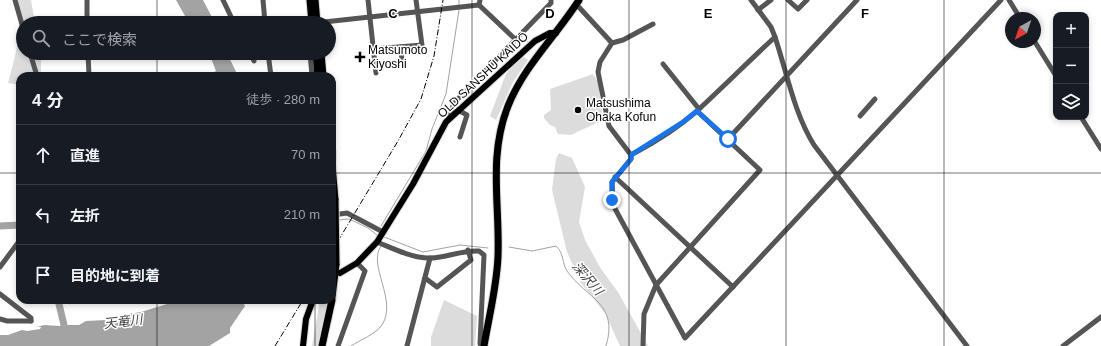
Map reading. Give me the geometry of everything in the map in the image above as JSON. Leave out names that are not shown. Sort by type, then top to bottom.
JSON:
[{"type":"highway","points":[[310,0],[314,16]]},
{"type":"highway","points":[[315,0],[316,16]]},
{"type":"highway","points":[[483,346],[497,272],[498,233],[495,175],[500,129],[508,105],[520,81],[578,2]]},
{"type":"highway","points":[[317,60],[318,72]]},
{"type":"highway","points":[[322,60],[323,72]]},
{"type":"highway","points":[[322,346],[331,304]]},
{"type":"main road","name":"OLD SANSHŪ KAIDŌ","points":[[340,273],[357,262],[377,241],[423,165],[441,129],[449,118],[535,41],[550,33],[556,33]]},
{"type":"main road","points":[[303,346],[306,319],[312,304]]},
{"type":"street","points":[[15,0],[20,16]]},
{"type":"street","points":[[87,0],[87,16]]},
{"type":"street","points":[[223,0],[231,16]]},
{"type":"street","points":[[263,0],[264,16]]},
{"type":"street","points":[[368,0],[376,73]]},
{"type":"street","points":[[374,50],[422,45],[416,0]]},
{"type":"street","points":[[449,118],[454,103],[551,3],[551,0]]},
{"type":"street","points":[[751,0],[776,37],[806,133],[966,346]]},
{"type":"street","points":[[758,10],[772,0]]},
{"type":"street","points":[[788,0],[798,9],[807,0]]},
{"type":"street","points":[[728,139],[857,0]]},
{"type":"street","points":[[776,37],[731,76],[698,110],[677,126],[631,155],[631,159],[612,182],[613,205],[685,338],[1001,0]]},
{"type":"street","points":[[1009,0],[1016,12]]},
{"type":"street","points":[[578,2],[612,43]]},
{"type":"street","points":[[336,21],[459,7],[480,3],[515,39]]},
{"type":"street","points":[[631,155],[608,126],[598,72],[600,62],[612,43],[623,40],[653,24]]},
{"type":"street","points":[[401,47],[402,64]]},
{"type":"street","points":[[1039,48],[1053,71]]},
{"type":"street","points":[[32,60],[36,72]]},
{"type":"street","points":[[88,60],[89,72]]},
{"type":"street","points":[[269,60],[270,72]]},
{"type":"street","points":[[311,60],[312,72]]},
{"type":"street","points":[[643,346],[644,314],[656,285],[760,170],[698,110],[663,64]]},
{"type":"street","points":[[860,116],[875,99]]},
{"type":"street","points":[[458,110],[467,115],[460,137]]},
{"type":"street","points":[[1083,120],[1101,149]]},
{"type":"street","points":[[615,177],[691,246],[733,287]]},
{"type":"street","points":[[336,214],[347,213],[382,233]]},
{"type":"street","points":[[377,241],[419,257],[430,258],[466,250],[479,251],[484,255],[480,344],[483,346]]},
{"type":"street","points":[[0,267],[16,245]]},
{"type":"street","points":[[425,278],[437,287],[471,260],[466,250]]},
{"type":"street","points":[[407,346],[430,258]]},
{"type":"street","points":[[338,346],[365,271],[357,262]]},
{"type":"street","points":[[0,294],[31,318],[31,320],[7,321],[0,319]]},
{"type":"street","points":[[1062,346],[1101,317]]},
{"type":"shaded area","points":[[17,0],[31,0],[34,16],[19,16]]},
{"type":"shaded area","points":[[16,52],[16,60],[41,60],[41,72],[16,72],[16,84],[8,83]]},
{"type":"shaded area","points":[[522,56],[528,60],[513,82],[496,120],[490,116],[506,74]]},
{"type":"shaded area","points":[[593,74],[598,82],[603,120],[571,135],[558,134],[555,127],[550,125],[544,118],[544,115],[551,110],[550,89]]},
{"type":"shaded area","points":[[559,153],[572,158],[585,187],[579,222],[585,240],[601,269],[618,292],[648,346],[620,346],[605,313],[581,283],[567,252],[552,190],[556,159]]},
{"type":"shaded area","points":[[444,300],[477,316],[475,346],[431,346],[431,337]]},
{"type":"shaded area","points":[[319,304],[328,304],[319,346],[312,346]]},
{"type":"water","points":[[176,0],[203,0],[211,16],[185,16]]},
{"type":"water","points":[[212,60],[230,60],[236,72],[214,72],[216,71]]},
{"type":"water","name":"天竜川","points":[[167,304],[244,304],[245,306],[230,328],[230,333],[209,346],[0,346],[0,335],[8,335],[22,330],[27,331],[40,329],[41,327],[37,327],[44,325],[79,325],[86,321],[106,320],[122,315],[141,312]]},
{"type":"waterway","points":[[459,0],[459,5]]},
{"type":"waterway","points":[[381,226],[426,151],[432,129],[446,94],[459,10]]},
{"type":"waterway","name":"深沢川","points":[[339,220],[349,219],[368,228],[377,235]]},
{"type":"waterway","points":[[0,226],[16,225]]},
{"type":"waterway","name":"深沢川","points":[[384,237],[423,252],[460,245],[488,248]]},
{"type":"waterway","points":[[351,346],[372,334],[379,328],[382,325],[386,315],[387,305],[378,263],[378,254],[381,246]]},
{"type":"waterway","name":"深沢川","points":[[509,247],[532,251],[556,246],[559,249],[567,271],[605,311],[608,320],[609,332],[606,346]]},
{"type":"waterway","points":[[59,304],[65,329],[69,333]]},
{"type":"railway","points":[[336,244],[398,141],[421,99],[434,56],[443,0]]},
{"type":"railway","points":[[275,346],[301,304]]},
{"type":"place","name":"Matsumoto Kiyoshi","points":[[360,57]]},
{"type":"place","name":"Matsushima Ohaka Kofun","points":[[578,110]]},
{"type":"route","points":[[612,200],[612,182],[631,159],[631,155],[683,122],[697,111],[728,139]]}]
